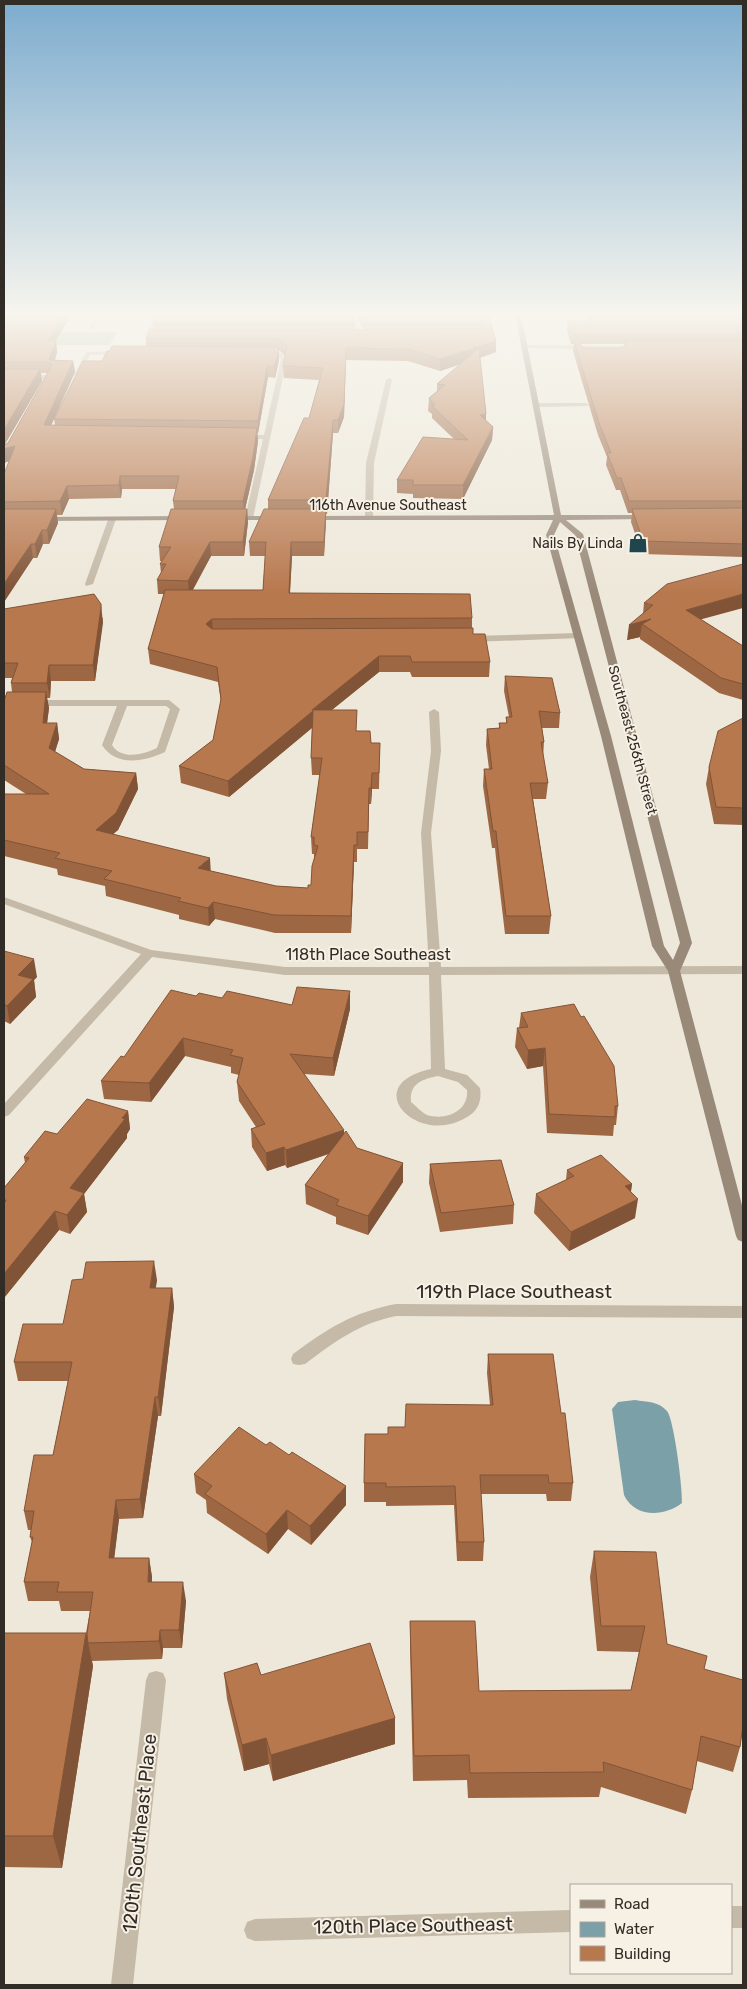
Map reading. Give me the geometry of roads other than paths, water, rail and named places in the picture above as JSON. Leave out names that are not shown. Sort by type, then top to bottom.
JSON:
[{"type":"main road","name":"Southeast 256th Street","points":[[537,407],[558,517],[550,535],[606,736],[658,946],[674,971],[743,1236]]},
{"type":"main road","name":"Southeast 256th Street","points":[[558,517],[579,534],[686,943],[674,971]]},
{"type":"main road","name":"116th Avenue Southeast","points":[[304,518],[656,517]]},
{"type":"main road","points":[[33,519],[190,518]]},
{"type":"main road","name":"116th Avenue Southeast","points":[[220,518],[286,518]]},
{"type":"street","points":[[249,518],[274,407]]},
{"type":"street","points":[[369,518],[370,463],[383,407]]},
{"type":"street","points":[[229,437],[267,437]]},
{"type":"street","points":[[89,584],[112,518]]},
{"type":"street","points":[[458,639],[578,636]]},
{"type":"street","points":[[4,703],[122,703],[169,703],[175,709],[161,750],[144,757],[130,757],[113,753],[108,748],[122,703]]},
{"type":"street","points":[[434,712],[436,751],[426,833],[435,972],[438,1072]]},
{"type":"street","name":"118th Place Southeast","points":[[4,900],[149,953],[211,963],[285,971],[743,970]]},
{"type":"street","points":[[4,1112],[149,953]]},
{"type":"street","points":[[438,1072],[462,1078],[470,1084],[475,1092],[476,1100],[472,1108],[464,1115],[447,1120],[429,1120],[418,1116],[404,1104],[404,1088],[409,1082],[417,1076],[438,1072]]},
{"type":"street","name":"119th Place Southeast","points":[[299,1359],[348,1323],[370,1314],[396,1310],[743,1312]]},
{"type":"street","name":"120th Southeast Place","points":[[122,1985],[156,1680]]},
{"type":"street","name":"120th Place Southeast","points":[[255,1930],[570,1921]]},
{"type":"water","points":[[635,1400],[660,1405],[667,1411],[670,1417],[678,1455],[682,1503],[675,1508],[659,1513],[650,1513],[635,1508],[624,1495],[612,1409],[618,1402]]},
{"type":"place","name":"Nails By Linda","points":[[638,543]]}]
